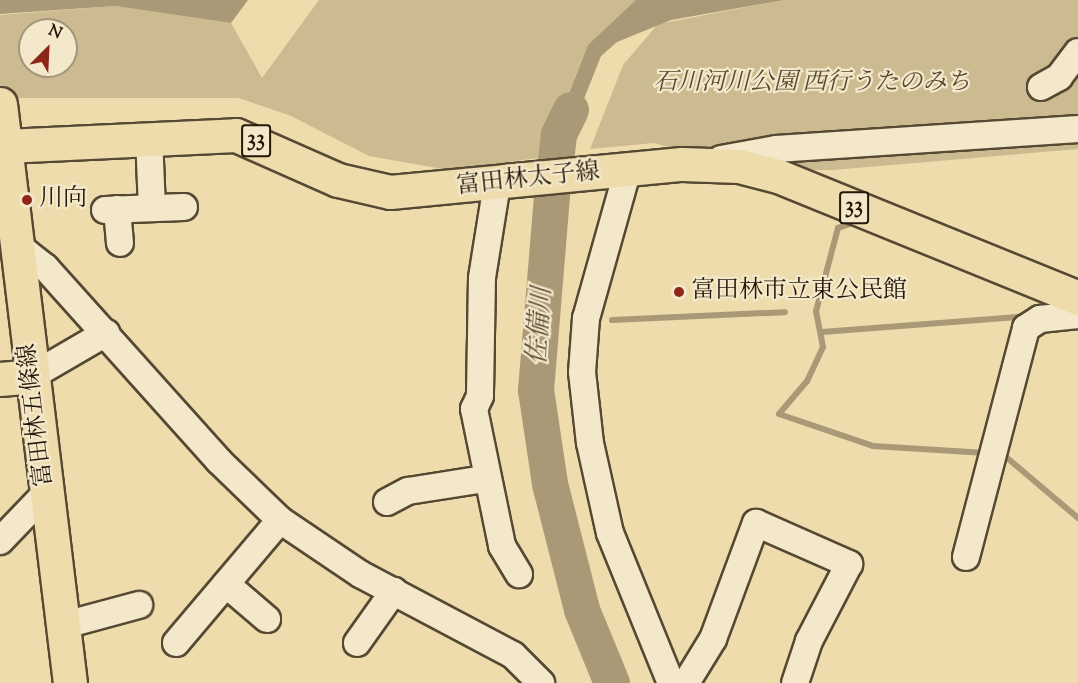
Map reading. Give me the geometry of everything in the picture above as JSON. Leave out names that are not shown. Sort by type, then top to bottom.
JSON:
[{"type":"main road","name":"富田林太子線","points":[[2,132],[149,137],[244,137],[338,180],[390,192],[505,183],[704,162],[778,176],[1078,298]]},
{"type":"main road","name":"富田林五條線","points":[[2,132],[70,683]]},
{"type":"main road","points":[[0,379],[32,376]]},
{"type":"street","points":[[1041,87],[1059,77],[1078,52]]},
{"type":"street","points":[[704,162],[776,149],[1078,129]]},
{"type":"street","points":[[149,137],[152,208]]},
{"type":"street","points":[[625,170],[586,318],[582,372],[590,443],[610,533],[670,683]]},
{"type":"street","points":[[505,183],[482,278],[480,396],[474,410],[485,478],[502,546],[519,574]]},
{"type":"street","points":[[120,243],[111,209],[184,207]]},
{"type":"street","points":[[16,254],[35,257],[106,333],[219,461],[280,519],[394,591],[470,630],[527,678]]},
{"type":"street","points":[[966,557],[1026,328],[1040,319],[1078,315]]},
{"type":"street","points":[[32,376],[106,333]]},
{"type":"street","points":[[387,502],[410,480],[485,478]]},
{"type":"street","points":[[0,541],[46,492]]},
{"type":"street","points":[[176,643],[280,519]]},
{"type":"street","points":[[686,683],[717,630],[756,523],[849,564],[809,641],[795,683]]},
{"type":"street","points":[[226,584],[267,619]]},
{"type":"street","points":[[357,643],[394,591]]},
{"type":"street","points":[[62,626],[139,605]]},
{"type":"green space","points":[[319,0],[637,0],[584,54],[552,136],[553,156],[448,170],[369,156],[291,116],[239,98],[0,98],[0,15],[115,6],[231,23],[262,78]]},
{"type":"green space","name":"石川河川公園 西行うたのみち","points":[[784,0],[1078,0],[1078,149],[833,170],[806,170],[728,146],[678,150],[654,143],[590,149],[623,65],[658,24]]},
{"type":"shaded area","points":[[0,0],[248,0],[231,23],[115,6],[0,14]]},
{"type":"shaded area","points":[[636,0],[784,0],[671,20],[617,42],[601,56],[562,154],[553,156],[552,136],[588,45]]},
{"type":"waterway","name":"佐備川","points":[[571,110],[559,135],[536,390],[550,484],[582,610],[612,683]]},
{"type":"waterway","points":[[856,222],[838,228],[816,311],[823,347],[807,381],[779,414],[873,446],[986,453]]},
{"type":"waterway","points":[[612,320],[785,312]]},
{"type":"waterway","points":[[822,332],[1028,316]]},
{"type":"waterway","points":[[999,451],[1078,518]]},
{"type":"place","name":"川向","points":[[27,200]]},
{"type":"place","name":"富田林市立東公民館","points":[[679,292]]}]
